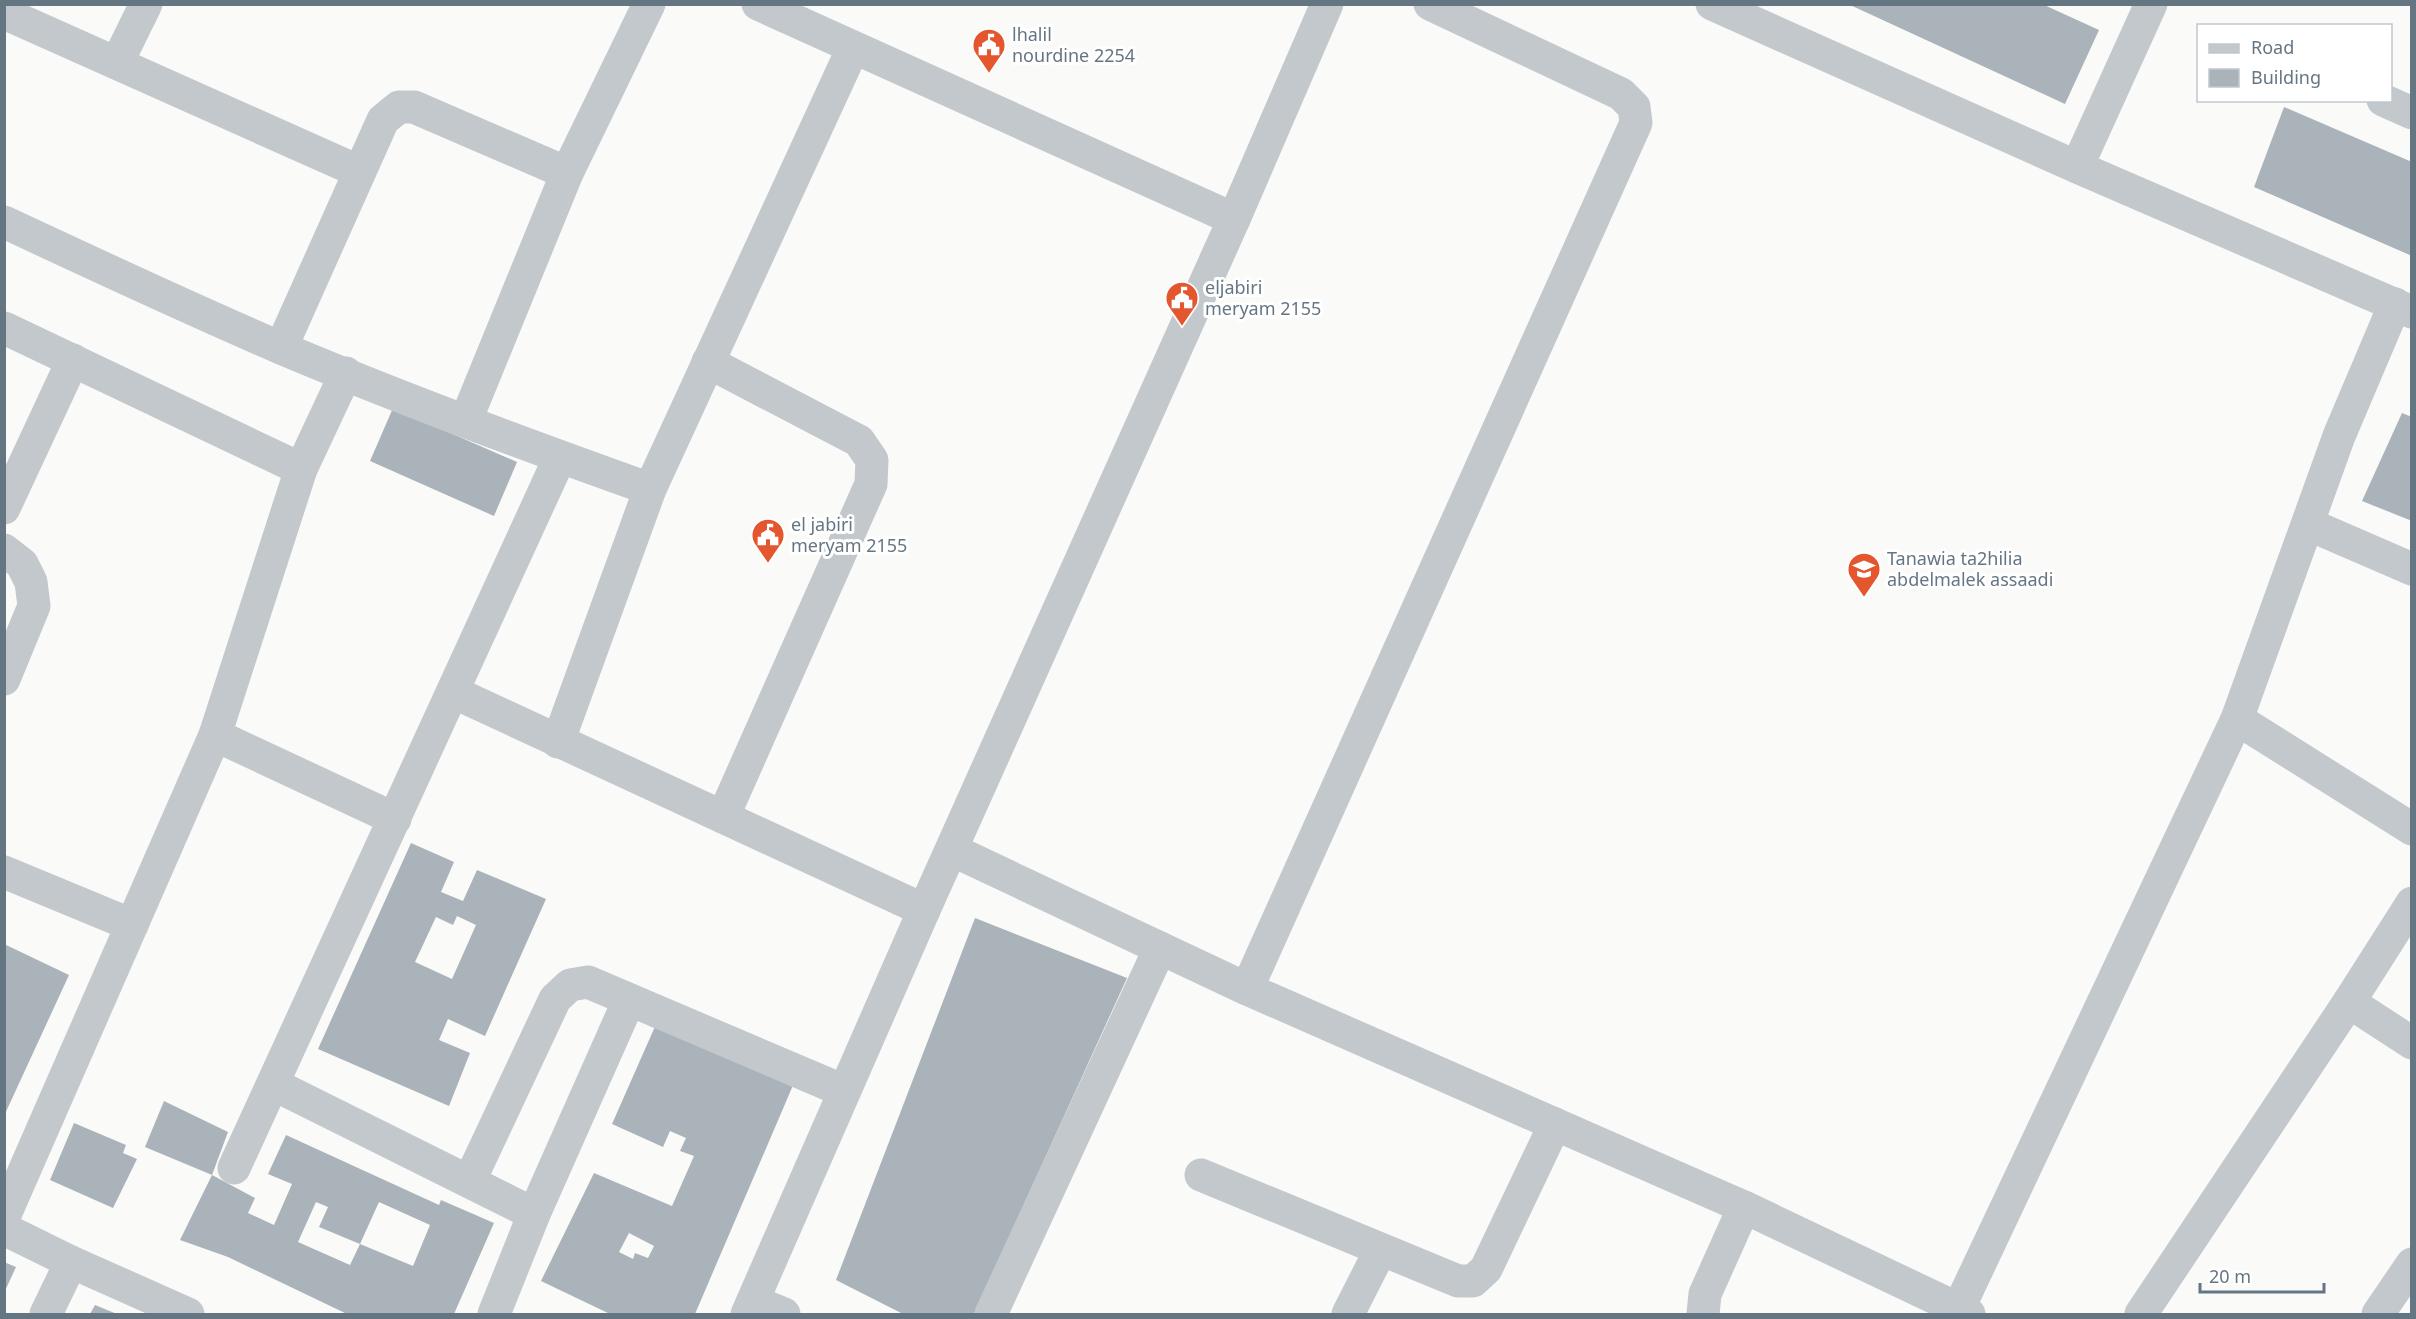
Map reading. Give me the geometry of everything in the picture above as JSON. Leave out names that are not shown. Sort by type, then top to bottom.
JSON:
[{"type":"street","points":[[117,63],[146,4]]},
{"type":"street","points":[[466,420],[567,173],[649,4]]},
{"type":"street","points":[[758,4],[1234,219]]},
{"type":"street","points":[[784,1314],[750,1308],[924,910],[1234,219],[1327,4]]},
{"type":"street","points":[[1247,989],[1636,123],[1634,107],[1621,94],[1430,4]]},
{"type":"street","points":[[952,850],[1247,989],[1744,1207],[1961,1312],[2237,719],[2339,436],[2403,308],[2077,167],[1712,4]]},
{"type":"street","points":[[2077,167],[2151,4]]},
{"type":"street","points":[[4,13],[358,171]]},
{"type":"street","points":[[558,742],[650,489],[853,48]]},
{"type":"street","points":[[2388,102],[2412,114]]},
{"type":"street","points":[[281,348],[358,171],[383,120],[399,107],[414,106],[567,173]]},
{"type":"street","points":[[4,222],[109,272],[281,348],[560,457],[650,489]]},
{"type":"street","points":[[4,328],[301,469]]},
{"type":"street","points":[[4,508],[73,360]]},
{"type":"street","points":[[708,362],[859,441],[872,460],[871,484],[723,817]]},
{"type":"street","points":[[4,1217],[215,735],[301,469],[346,374]]},
{"type":"street","points":[[234,1168],[560,457]]},
{"type":"street","points":[[2308,524],[2406,562]]},
{"type":"street","points":[[4,550],[22,564],[31,582],[34,606],[4,679]]},
{"type":"street","points":[[453,692],[924,910]]},
{"type":"street","points":[[2237,719],[2412,829]]},
{"type":"street","points":[[215,735],[395,819]]},
{"type":"street","points":[[4,872],[132,926]]},
{"type":"street","points":[[2141,1314],[2349,1002],[2412,903]]},
{"type":"street","points":[[991,1314],[1160,948]]},
{"type":"street","points":[[470,1180],[555,999],[570,985],[588,982],[844,1091]]},
{"type":"street","points":[[494,1314],[534,1214],[629,1000]]},
{"type":"street","points":[[2349,1002],[2412,1043]]},
{"type":"street","points":[[273,1084],[470,1180],[534,1214]]},
{"type":"street","points":[[1201,1175],[1380,1251],[1458,1281],[1473,1281],[1486,1269],[1555,1124]]},
{"type":"street","points":[[1703,1314],[1705,1294],[1744,1207]]},
{"type":"street","points":[[4,1229],[71,1262],[188,1314]]},
{"type":"street","points":[[1348,1314],[1380,1251]]},
{"type":"street","points":[[46,1314],[71,1262]]},
{"type":"street","points":[[2378,1314],[2409,1273]]},
{"type":"building","points":[[1848,4],[2042,4],[2099,30],[2065,104]]},
{"type":"building","points":[[2284,107],[2412,162],[2412,256],[2254,187]]},
{"type":"building","points":[[393,408],[517,462],[494,516],[370,461]]},
{"type":"building","points":[[2402,413],[2412,417],[2412,521],[2362,501]]},
{"type":"building","points":[[411,843],[454,862],[441,892],[463,901],[477,870],[546,899],[485,1036],[448,1019],[439,1040],[470,1053],[449,1106],[318,1049]],"holes":[[[457,916],[476,925],[452,979],[415,962],[436,917],[453,925]]]},
{"type":"building","points":[[975,918],[1127,978],[974,1314],[903,1314],[836,1280]]},
{"type":"building","points":[[4,944],[69,975],[4,1116]]},
{"type":"building","points":[[657,1022],[794,1083],[695,1314],[610,1314],[541,1281],[594,1173],[672,1206],[694,1156],[680,1151],[686,1138],[670,1131],[663,1147],[612,1124]],"holes":[[[629,1233],[654,1246],[648,1258],[635,1253],[633,1259],[619,1252]]]},
{"type":"building","points":[[164,1101],[228,1132],[212,1175],[145,1147]]},
{"type":"building","points":[[74,1123],[126,1145],[123,1153],[137,1159],[113,1208],[50,1180]]},
{"type":"building","points":[[286,1135],[439,1205],[441,1200],[494,1223],[454,1314],[347,1314],[228,1257],[180,1240],[212,1175],[255,1198],[248,1213],[274,1225],[292,1184],[268,1174]],"holes":[[[316,1202],[328,1207],[319,1227],[360,1244],[350,1265],[298,1242]],[[379,1202],[430,1225],[413,1266],[360,1244]]]},
{"type":"building","points":[[4,1262],[16,1267],[4,1293]]},
{"type":"building","points":[[95,1305],[117,1314],[90,1314]]},
{"type":"place","name":"lhalil nourdine 2254","points":[[989,74]]},
{"type":"place","name":"eljabiri meryam 2155","points":[[1182,327]]},
{"type":"place","name":"el jabiri meryam 2155","points":[[768,564]]},
{"type":"place","name":"Tanawia ta2hilia abdelmalek assaadi","points":[[1864,598]]}]
